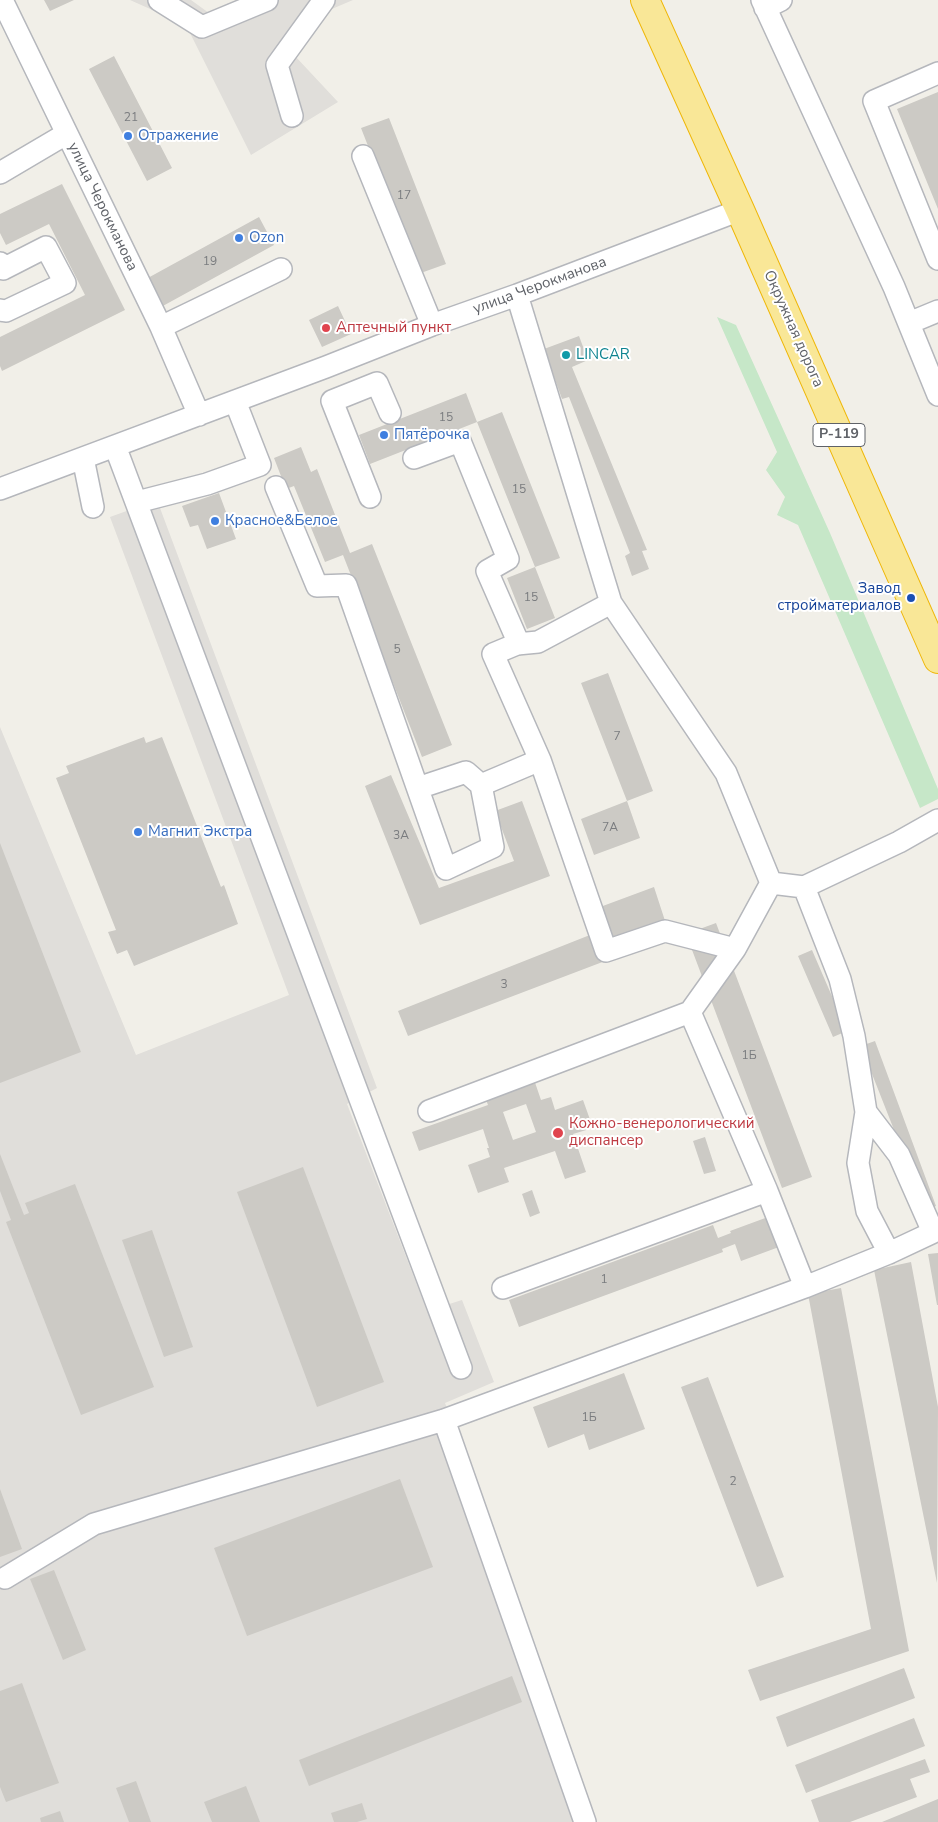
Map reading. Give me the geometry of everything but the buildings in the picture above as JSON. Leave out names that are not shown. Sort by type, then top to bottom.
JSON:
[{"type":"highway","name":"Окружная дорога","points":[[645,0],[938,659]]},
{"type":"street","name":"улица Черокманова","points":[[2,0],[161,327],[200,415]]},
{"type":"street","points":[[159,0],[202,26],[267,0]]},
{"type":"street","points":[[292,116],[276,65],[324,0]]},
{"type":"street","points":[[769,3],[894,287],[938,395]]},
{"type":"street","points":[[938,73],[874,101],[938,259]]},
{"type":"street","points":[[0,173],[66,134]]},
{"type":"street","points":[[363,156],[432,325]]},
{"type":"street","name":"улица Черокманова","points":[[0,488],[200,415],[432,325],[517,295],[740,210]]},
{"type":"street","points":[[0,264],[3,269],[46,247],[65,283],[6,311],[0,310]]},
{"type":"street","points":[[161,327],[281,269]]},
{"type":"street","points":[[517,295],[611,603],[726,773],[771,883]]},
{"type":"street","points":[[909,323],[938,311]]},
{"type":"street","points":[[326,367],[332,400],[370,497]]},
{"type":"street","points":[[332,400],[377,383],[390,413]]},
{"type":"street","points":[[137,502],[208,484],[260,465],[235,401]]},
{"type":"street","points":[[414,458],[460,441],[508,559],[487,571],[519,644]]},
{"type":"street","points":[[115,446],[461,1368]]},
{"type":"street","points":[[83,458],[93,507]]},
{"type":"street","points":[[276,487],[317,586],[346,585],[446,869],[493,847],[480,785],[466,772],[418,788]]},
{"type":"street","points":[[611,603],[538,642],[519,644],[493,654],[540,760],[606,951],[665,932],[735,948]]},
{"type":"street","points":[[480,785],[540,760]]},
{"type":"street","points":[[771,883],[804,887],[899,842],[938,820]]},
{"type":"street","points":[[429,1110],[690,1012],[735,948],[771,883]]},
{"type":"street","points":[[804,887],[840,979],[854,1036],[866,1112],[858,1163],[867,1211],[889,1253]]},
{"type":"street","points":[[690,1012],[767,1191],[805,1287]]},
{"type":"street","points":[[5,1578],[94,1524],[444,1420],[805,1287],[889,1253],[936,1231],[899,1155],[866,1112]]},
{"type":"street","points":[[502,1288],[767,1191]]},
{"type":"street","points":[[444,1420],[586,1822]]},
{"type":"shaded area","points":[[130,0],[191,0],[209,13],[242,0],[353,0],[320,14],[295,56],[338,102],[251,155],[186,25]]},
{"type":"shaded area","points":[[157,500],[377,1088],[347,1104],[427,1311],[462,1300],[494,1382],[445,1403],[593,1822],[0,1822],[0,727],[136,1055],[289,995],[110,517]]},
{"type":"green space","points":[[717,317],[736,325],[830,533],[938,789],[938,799],[920,808],[798,525],[777,515],[785,497],[766,470],[777,452]]},
{"type":"place","name":"Отражение","points":[[128,136]]},
{"type":"place","name":"Ozon","points":[[239,238]]},
{"type":"place","name":"Аптечный пункт","points":[[326,328]]},
{"type":"place","name":"LINCAR","points":[[566,355]]},
{"type":"place","name":"Пятёрочка","points":[[384,435]]},
{"type":"place","name":"Красное&Белое","points":[[215,521]]},
{"type":"place","name":"Завод стройматериалов","points":[[911,598]]},
{"type":"place","name":"Магнит Экстра","points":[[138,832]]},
{"type":"place","name":"Кожно-венерологический диспансер","points":[[558,1133]]}]
